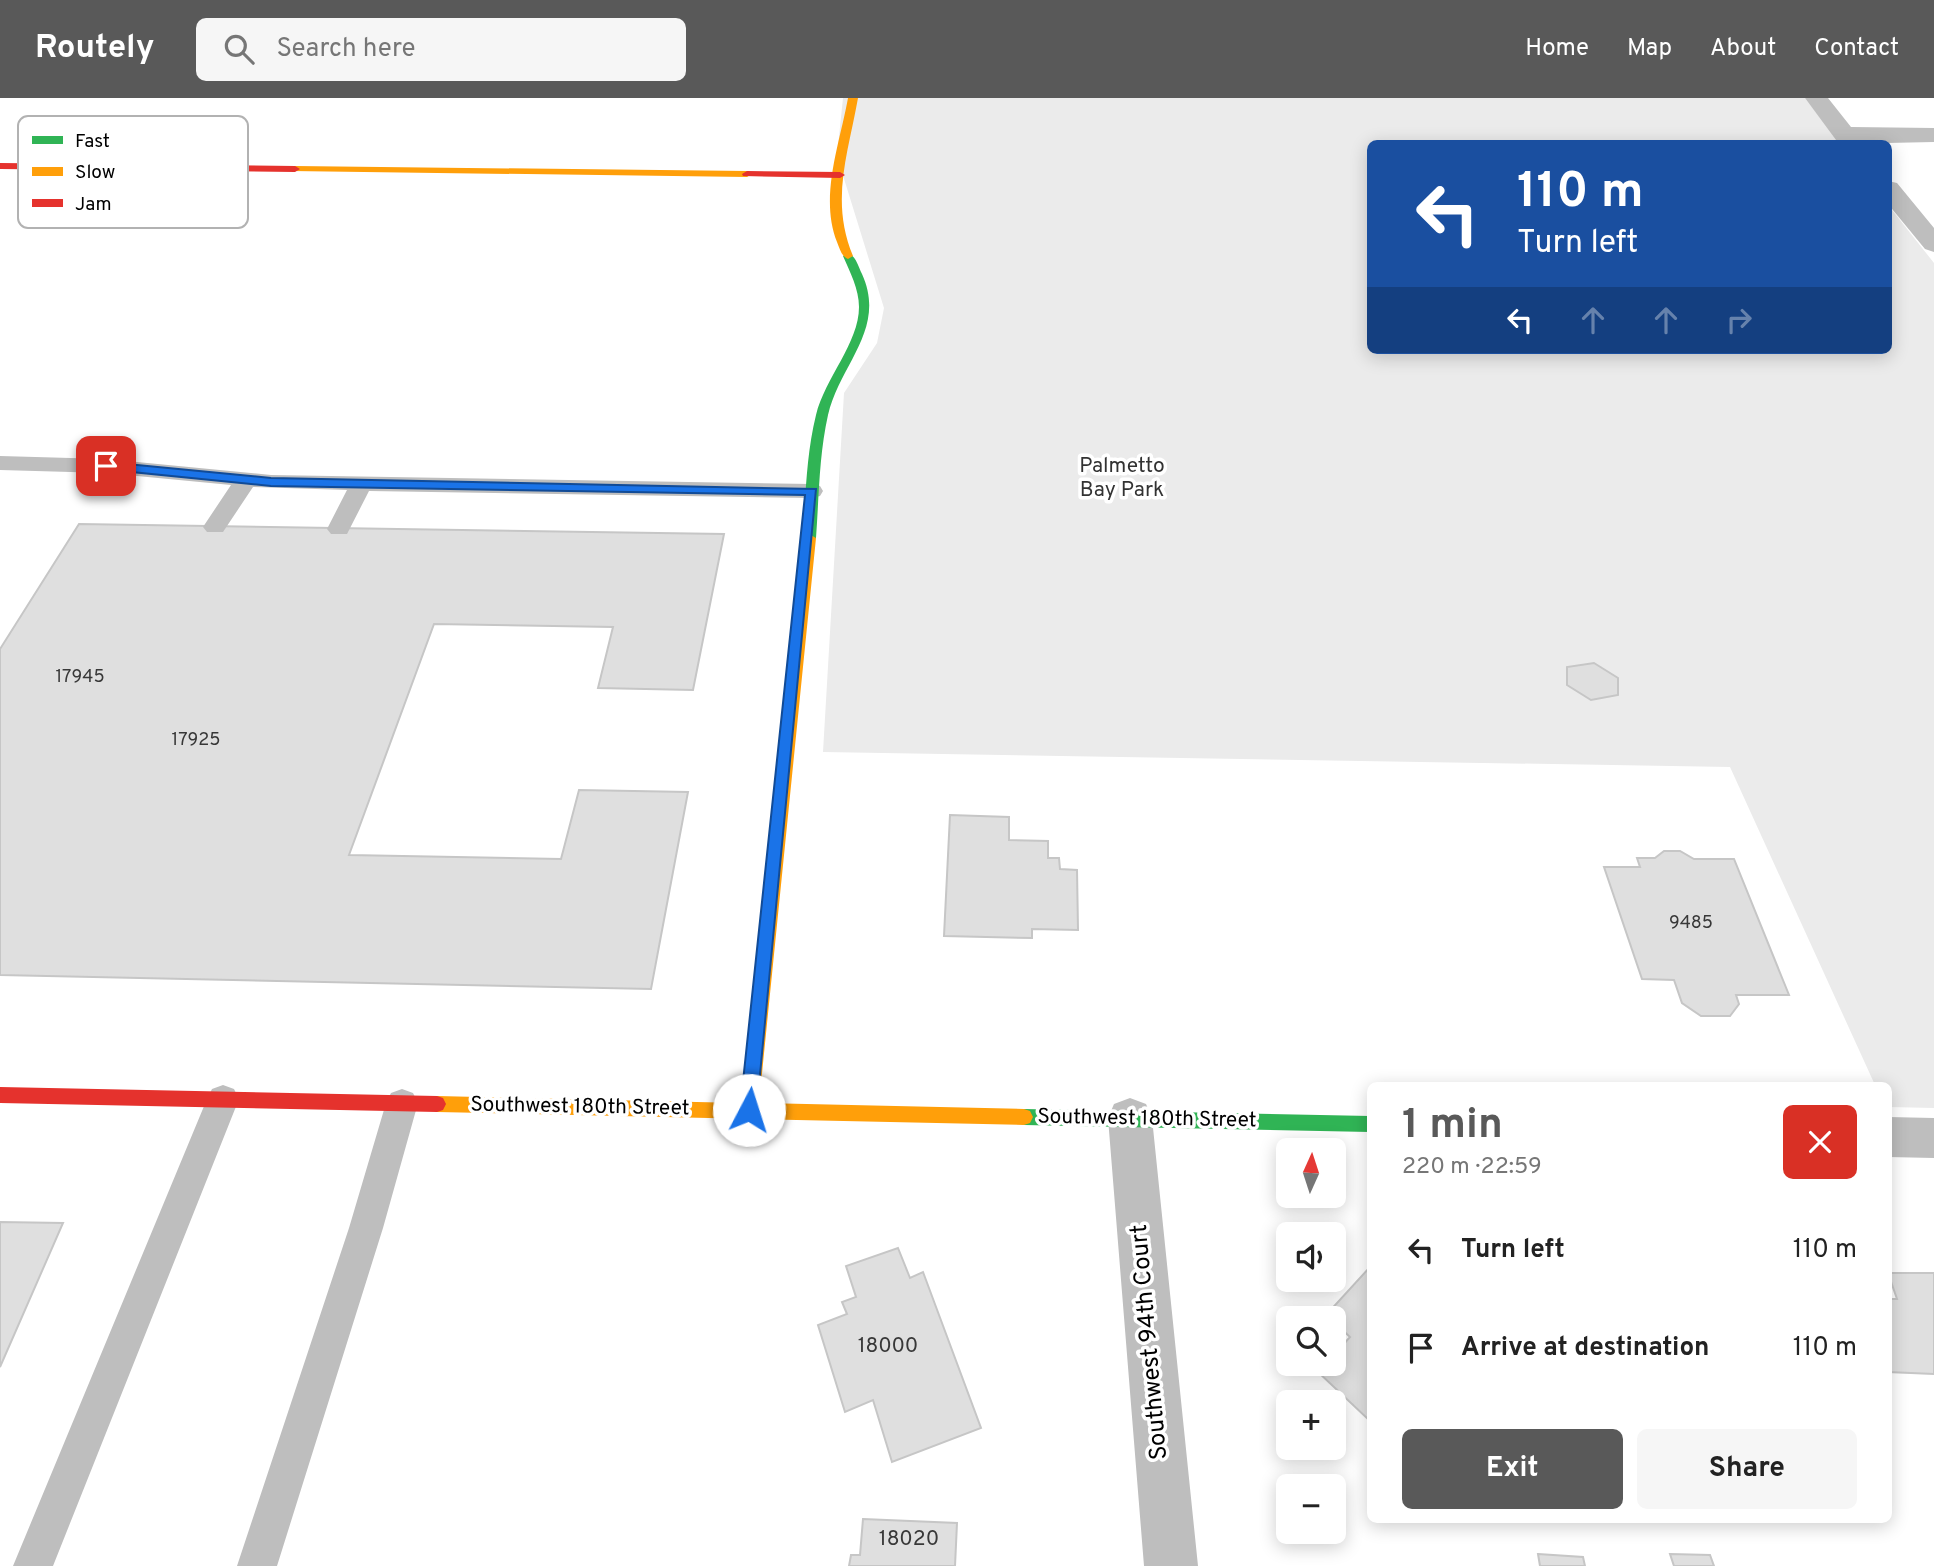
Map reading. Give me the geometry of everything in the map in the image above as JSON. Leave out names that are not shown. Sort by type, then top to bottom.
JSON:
[{"type":"street","points":[[749,1110],[812,491],[826,396],[860,337],[867,302],[866,290],[842,246],[834,221],[853,98]]},
{"type":"street","points":[[1816,98],[1848,139],[1934,135]]},
{"type":"street","points":[[0,166],[18,166]]},
{"type":"street","points":[[248,169],[840,175]]},
{"type":"street","points":[[1892,193],[1934,244]]},
{"type":"street","name":"Southwest 180th Street","points":[[0,1095],[1367,1124]]},
{"type":"street","name":"Southwest 94th Court","points":[[1130,1118],[1171,1566]]},
{"type":"street","points":[[1892,1137],[1934,1138]]},
{"type":"lane","points":[[0,463],[106,466],[246,480],[812,491]]},
{"type":"lane","points":[[215,527],[246,480]]},
{"type":"lane","points":[[339,529],[362,483]]},
{"type":"lane","points":[[33,1566],[166,1232],[223,1099]]},
{"type":"lane","points":[[257,1566],[366,1228],[402,1103]]},
{"type":"green space","name":"Palmetto Bay Park","points":[[843,98],[1805,98],[1838,140],[1367,140],[1367,354],[1892,354],[1892,210],[1934,263],[1934,1108],[1892,1107],[1892,1082],[1874,1082],[1730,767],[823,752],[844,393],[877,343],[884,308],[837,156]]},
{"type":"building","points":[[79,524],[724,534],[693,690],[598,688],[613,627],[434,624],[349,855],[561,859],[579,790],[688,792],[651,989],[0,975],[0,649]]},
{"type":"building","points":[[1594,663],[1618,678],[1618,695],[1591,700],[1567,685],[1567,667]]},
{"type":"building","points":[[950,815],[1009,817],[1009,840],[1048,841],[1048,858],[1059,858],[1060,869],[1077,870],[1078,930],[1032,929],[1032,938],[944,936]]},
{"type":"building","points":[[1664,851],[1680,851],[1694,859],[1734,859],[1789,995],[1736,995],[1739,1004],[1730,1016],[1701,1016],[1682,1003],[1674,980],[1642,979],[1604,867],[1640,867],[1637,858],[1655,858]]},
{"type":"building","points":[[0,1222],[63,1223],[0,1367]]},
{"type":"building","points":[[898,1248],[910,1278],[923,1272],[981,1428],[892,1462],[873,1400],[845,1412],[818,1325],[847,1314],[842,1302],[856,1297],[846,1266]]},
{"type":"building","points":[[1367,1270],[1367,1418],[1346,1398],[1346,1390],[1337,1390],[1322,1376],[1346,1376],[1346,1342],[1350,1337],[1346,1333],[1346,1306],[1334,1306]]},
{"type":"building","points":[[1892,1273],[1934,1273],[1934,1374],[1892,1372],[1892,1299],[1897,1299],[1892,1285]]},
{"type":"building","points":[[863,1519],[957,1523],[955,1566],[849,1566],[851,1555],[860,1555]]},
{"type":"building","points":[[1538,1554],[1583,1557],[1585,1566],[1540,1566]]},
{"type":"building","points":[[1670,1554],[1710,1555],[1714,1566],[1674,1566]]},
{"type":"traffic: fast","points":[[809,538],[815,461],[822,415],[829,391],[863,323],[865,305],[860,283],[848,256]]},
{"type":"traffic: fast","points":[[1024,1117],[1367,1124]]},
{"type":"traffic: slow","points":[[848,256],[840,237],[836,198],[837,178],[853,98]]},
{"type":"traffic: slow","points":[[295,169],[747,174]]},
{"type":"traffic: slow","points":[[749,1110],[809,538]]},
{"type":"traffic: slow","points":[[437,1104],[1024,1117]]},
{"type":"traffic: jam","points":[[0,166],[18,166]]},
{"type":"traffic: jam","points":[[248,169],[295,169]]},
{"type":"traffic: jam","points":[[747,174],[840,175]]},
{"type":"traffic: jam","points":[[0,1095],[437,1104]]},
{"type":"route","points":[[106,466],[271,482],[812,491],[749,1110]]}]
